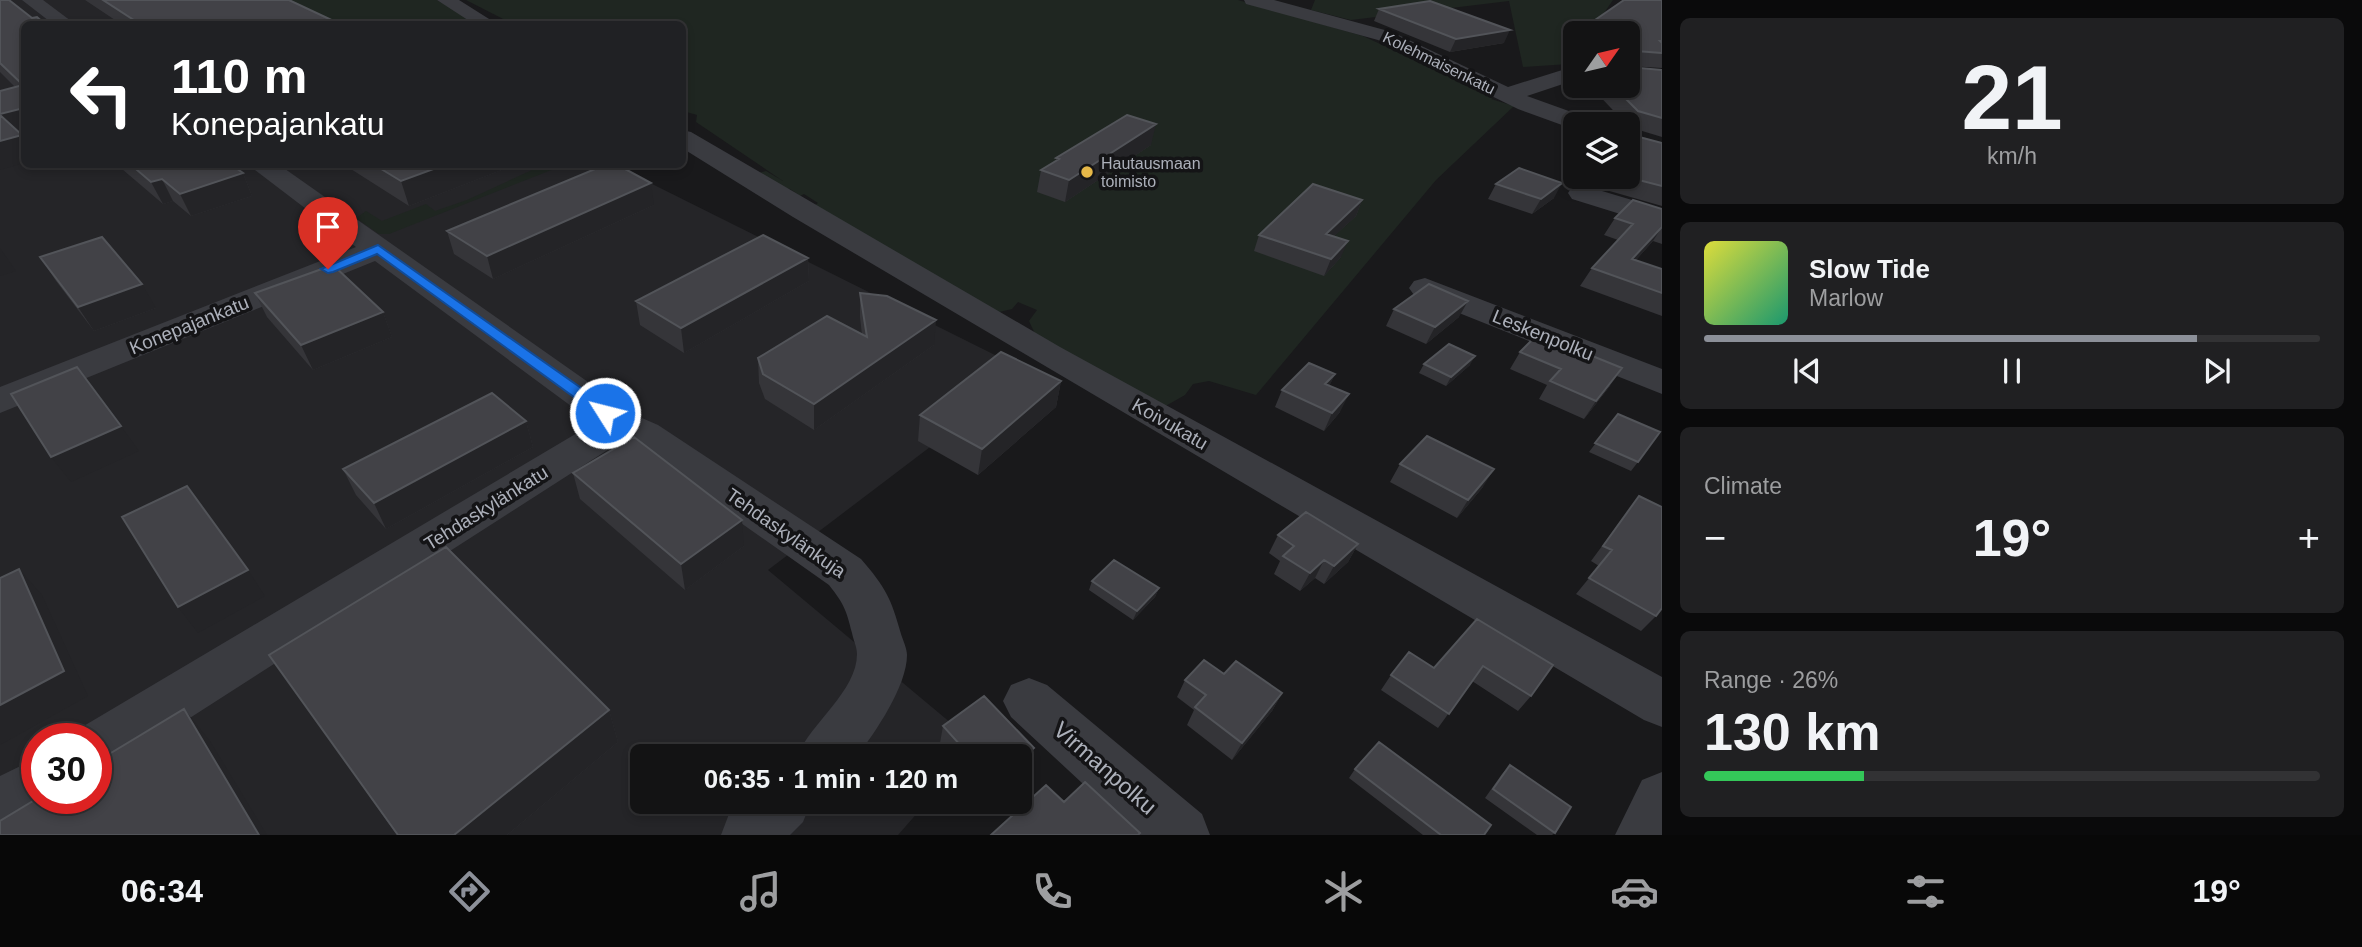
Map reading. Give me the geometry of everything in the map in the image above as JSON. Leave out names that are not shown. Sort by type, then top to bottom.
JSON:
[{"type":"street","points":[[31,0],[61,21]]},
{"type":"street","points":[[446,0],[482,21]]},
{"type":"street","name":"Kolehmaisenkatu","points":[[1253,0],[1385,36],[1506,95],[1563,117]]},
{"type":"street","points":[[1506,95],[1563,77]]},
{"type":"street","name":"Koivukatu","points":[[686,139],[1051,355],[1662,704]]},
{"type":"street","points":[[266,168],[621,424]]},
{"type":"street","points":[[1582,193],[1662,218]]},
{"type":"street","name":"Konepajankatu","points":[[0,401],[378,249]]},
{"type":"street","name":"Leskenpolku","points":[[1425,288],[1662,382]]},
{"type":"street","name":"Tehdaskylänkatu","points":[[112,738],[621,424]]},
{"type":"street","name":"Tehdaskylänkuja","points":[[621,424],[644,434],[845,572],[868,600],[882,655],[874,683],[861,710],[834,744]]},
{"type":"street","name":"Virmanpolku","points":[[1030,701],[1181,835]]},
{"type":"street","points":[[0,807],[21,795]]},
{"type":"street","points":[[1644,835],[1662,799]]},
{"type":"street","points":[[750,835],[771,814]]},
{"type":"shaded area","points":[[0,0],[284,0],[327,21],[21,21],[21,168],[620,168],[1029,372],[768,570],[976,744],[630,744],[630,814],[916,814],[898,835],[0,835]]},
{"type":"shaded area","points":[[284,0],[437,0],[474,21],[327,21]]},
{"type":"shaded area","points":[[466,0],[1238,0],[1363,36],[1494,97],[1491,99],[1514,106],[1436,180],[1256,395],[1209,381],[1193,384],[1185,395],[1162,408],[1036,336],[1029,321],[1037,310],[1018,302],[1012,309],[995,313],[815,205],[818,203],[804,194],[800,196],[790,189],[777,188],[754,174],[766,171],[783,181],[696,122],[697,115],[686,112],[686,21],[507,21]]},
{"type":"shaded area","points":[[1315,0],[1613,0],[1598,21],[1563,21],[1563,64],[1523,67],[1509,1],[1351,20],[1311,10]]},
{"type":"shaded area","points":[[536,168],[556,168],[389,234],[379,234],[356,218],[366,211],[382,221],[426,204],[435,211],[467,200]]},
{"type":"building","points":[[0,0],[9,0],[32,18],[37,17],[42,21],[21,21],[21,83],[0,63]]},
{"type":"building","points":[[103,0],[289,0],[334,21],[135,21]]},
{"type":"building","points":[[1624,0],[1662,0],[1662,53],[1640,51],[1640,21],[1595,20]]},
{"type":"building","points":[[1430,1],[1510,30],[1456,39],[1379,9]]},
{"type":"building","points":[[1640,68],[1662,70],[1662,118],[1638,111],[1625,98],[1640,98]]},
{"type":"building","points":[[21,86],[21,109],[0,114],[0,91]]},
{"type":"building","points":[[0,115],[21,135],[0,141]]},
{"type":"building","points":[[1127,115],[1156,124],[1069,180],[1041,170],[1059,159],[1056,158]]},
{"type":"building","points":[[1640,137],[1662,143],[1662,186],[1640,180]]},
{"type":"building","points":[[135,168],[236,168],[243,173],[180,194],[162,179],[151,182]]},
{"type":"building","points":[[380,168],[436,168],[401,181]]},
{"type":"building","points":[[597,168],[623,168],[651,183],[487,256],[447,231]]},
{"type":"building","points":[[1519,168],[1562,183],[1541,199],[1496,184]]},
{"type":"building","points":[[1313,184],[1362,200],[1326,234],[1348,241],[1331,259],[1259,235]]},
{"type":"building","points":[[1633,200],[1662,209],[1662,227],[1632,259],[1662,269],[1662,293],[1592,268],[1633,224],[1615,218]]},
{"type":"building","points":[[763,235],[808,258],[681,328],[636,301]]},
{"type":"building","points":[[102,237],[142,284],[78,307],[40,257]]},
{"type":"building","points":[[333,265],[383,312],[301,345],[255,293]]},
{"type":"building","points":[[1429,284],[1468,301],[1435,327],[1394,309]]},
{"type":"building","points":[[860,293],[887,296],[936,320],[814,404],[763,374],[758,358],[827,316],[867,337]]},
{"type":"building","points":[[1538,334],[1622,368],[1596,401],[1550,381],[1561,369],[1520,352]]},
{"type":"building","points":[[1449,344],[1475,356],[1451,377],[1424,364]]},
{"type":"building","points":[[1001,352],[1061,381],[982,449],[920,415]]},
{"type":"building","points":[[1309,363],[1335,374],[1325,384],[1349,394],[1332,413],[1282,390]]},
{"type":"building","points":[[77,367],[121,426],[51,457],[11,394]]},
{"type":"building","points":[[492,393],[526,421],[374,503],[343,469]]},
{"type":"building","points":[[1618,414],[1660,432],[1638,462],[1595,443]]},
{"type":"building","points":[[1427,436],[1494,469],[1468,500],[1400,464]]},
{"type":"building","points":[[634,437],[742,520],[681,564],[573,473]]},
{"type":"building","points":[[187,486],[248,570],[178,607],[122,517]]},
{"type":"building","points":[[1639,496],[1662,507],[1662,608],[1656,616],[1589,578],[1612,550],[1603,546]]},
{"type":"building","points":[[1306,512],[1358,544],[1334,566],[1324,560],[1310,573],[1283,556],[1294,546],[1278,535]]},
{"type":"building","points":[[446,547],[609,710],[454,835],[398,835],[269,655]]},
{"type":"building","points":[[1114,560],[1159,588],[1137,611],[1092,581]]},
{"type":"building","points":[[19,569],[64,671],[0,705],[0,578]]},
{"type":"building","points":[[1477,619],[1553,665],[1531,696],[1483,666],[1449,714],[1391,675],[1409,652],[1434,668]]},
{"type":"building","points":[[1204,660],[1224,674],[1236,661],[1282,693],[1242,743],[1195,707],[1206,695],[1185,680]]},
{"type":"building","points":[[984,696],[1030,744],[959,744],[943,726]]},
{"type":"building","points":[[184,709],[259,835],[0,835],[0,821],[21,808],[21,814],[112,814],[112,752]]},
{"type":"building","points":[[1379,742],[1491,825],[1484,835],[1441,835],[1355,769]]},
{"type":"building","points":[[1510,765],[1571,807],[1555,833],[1493,789]]},
{"type":"building","points":[[1085,782],[1140,833],[991,835],[1014,814],[1032,814],[1032,798],[1046,785],[1064,802]]},
{"type":"place","name":"Hautausmaan toimisto","points":[[1087,172]]},
{"type":"route","points":[[328,269],[378,249],[605,413]]}]
